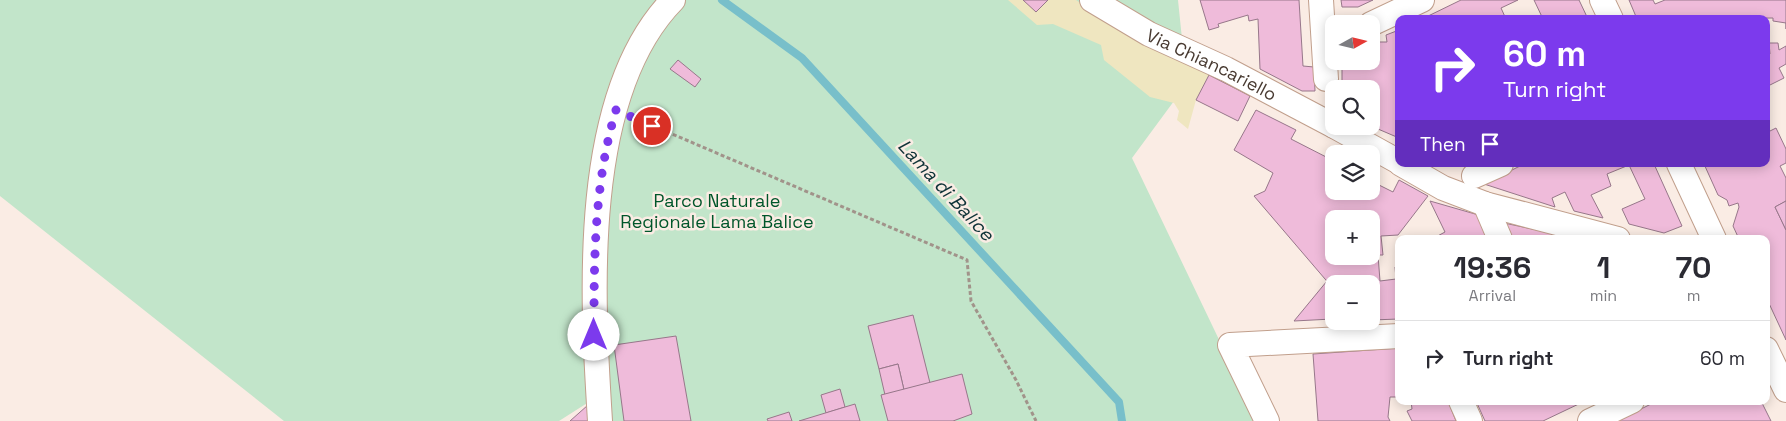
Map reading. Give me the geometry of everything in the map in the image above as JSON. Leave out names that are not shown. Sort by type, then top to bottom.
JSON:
[{"type":"street","points":[[600,421],[594,335],[595,238],[608,137],[627,69],[656,18],[673,0]]},
{"type":"street","name":"Via Chiancariello","points":[[1092,0],[1149,34],[1235,73],[1325,121]]},
{"type":"street","points":[[1321,0],[1325,17]]},
{"type":"street","points":[[1380,20],[1422,0]]},
{"type":"street","points":[[1602,0],[1609,15]]},
{"type":"street","points":[[1326,70],[1326,79]]},
{"type":"street","name":"Via Chiancariello","points":[[1350,135],[1395,160]]},
{"type":"street","name":"Via Chiancariello","points":[[1407,167],[1444,188],[1485,204],[1603,235]]},
{"type":"street","points":[[1474,176],[1494,167]]},
{"type":"street","points":[[1680,167],[1712,235]]},
{"type":"street","points":[[1485,204],[1498,235]]},
{"type":"street","points":[[1267,421],[1230,345],[1395,336]]},
{"type":"street","points":[[1770,357],[1786,390]]},
{"type":"street","points":[[1463,405],[1470,421]]},
{"type":"street","points":[[1590,421],[1624,405]]},
{"type":"path","points":[[616,110],[966,260],[971,301],[1016,380],[1036,421]]},
{"type":"green space","name":"Parco Naturale Regionale Lama Balice","points":[[0,0],[1178,0],[1182,39],[1174,101],[1132,158],[1258,421],[591,421],[592,400],[559,421],[284,421],[0,196]]},
{"type":"sand","points":[[1008,0],[1076,0],[1110,23],[1209,75],[1196,100],[1188,129],[1177,120],[1179,111],[1174,103],[1150,97],[1104,60],[1101,45],[1053,24],[1037,25]]},
{"type":"building","points":[[1023,0],[1048,0],[1036,12]]},
{"type":"building","points":[[1200,0],[1299,0],[1303,66],[1314,67],[1315,91],[1302,91],[1260,69],[1258,19],[1249,21],[1248,15],[1218,24],[1219,27],[1209,30]]},
{"type":"building","points":[[1341,0],[1373,0],[1358,7],[1342,7]]},
{"type":"building","points":[[1461,0],[1518,0],[1501,8],[1504,15],[1430,15]]},
{"type":"building","points":[[1534,0],[1579,0],[1586,15],[1541,15]]},
{"type":"building","points":[[1629,0],[1653,0],[1655,4],[1665,0],[1786,0],[1786,23],[1773,21],[1770,15],[1635,15]]},
{"type":"building","points":[[1395,32],[1395,136],[1380,130],[1380,80],[1342,80],[1342,70],[1380,70],[1380,42],[1387,42],[1386,35]]},
{"type":"building","points":[[1770,43],[1778,43],[1779,50],[1786,46],[1786,64],[1779,68],[1784,78],[1770,85]]},
{"type":"building","points":[[678,60],[701,79],[695,87],[670,69]]},
{"type":"building","points":[[1209,75],[1250,96],[1238,121],[1196,100]]},
{"type":"building","points":[[1256,110],[1296,130],[1291,139],[1325,156],[1325,200],[1380,200],[1380,186],[1393,192],[1399,180],[1428,196],[1398,235],[1381,236],[1383,255],[1380,255],[1380,210],[1325,210],[1325,265],[1379,265],[1380,275],[1325,275],[1325,279],[1254,196],[1265,191],[1273,173],[1234,150]]},
{"type":"building","points":[[1776,128],[1786,149],[1786,163],[1780,166],[1786,178],[1786,201],[1775,207],[1786,230],[1786,340],[1770,306],[1770,235],[1737,235],[1733,226],[1739,207],[1738,203],[1729,206],[1727,200],[1718,195],[1705,167],[1770,167],[1770,131]]},
{"type":"building","points":[[1518,167],[1624,167],[1607,174],[1611,186],[1591,195],[1603,218],[1574,211],[1565,192],[1552,198],[1555,207],[1484,184]]},
{"type":"building","points":[[1630,167],[1655,167],[1682,226],[1664,233],[1629,224],[1622,209],[1645,199]]},
{"type":"building","points":[[1430,201],[1482,216],[1490,235],[1439,235],[1445,232]]},
{"type":"building","points":[[1786,201],[1786,230],[1775,207]]},
{"type":"building","points":[[1504,223],[1551,233],[1552,235],[1509,235]]},
{"type":"building","points":[[1395,279],[1395,319],[1380,320],[1380,281]]},
{"type":"building","points":[[1325,283],[1325,319],[1294,321]]},
{"type":"building","points":[[913,315],[930,383],[904,390],[898,364],[879,369],[868,326]]},
{"type":"building","points":[[676,336],[691,421],[624,421],[614,345]]},
{"type":"building","points":[[1395,348],[1395,397],[1390,397],[1388,417],[1390,421],[1318,421],[1313,354]]},
{"type":"building","points":[[898,364],[904,390],[885,395],[879,369]]},
{"type":"building","points":[[962,374],[972,414],[953,421],[888,421],[881,395]]},
{"type":"building","points":[[840,389],[845,407],[826,413],[821,395]]},
{"type":"building","points":[[855,404],[860,421],[799,421],[845,407]]},
{"type":"building","points":[[588,405],[592,421],[570,421]]},
{"type":"building","points":[[1412,405],[1450,405],[1456,421],[1412,421],[1407,411],[1412,409]]},
{"type":"building","points":[[1478,405],[1577,405],[1543,421],[1485,421]]},
{"type":"building","points":[[1649,405],[1763,405],[1771,421],[1617,421]]},
{"type":"building","points":[[789,412],[792,421],[768,421],[767,419]]},
{"type":"waterway","name":"Lama di Balice","points":[[722,0],[802,58],[1119,402],[1122,421]]},
{"type":"route","points":[[594,335],[595,238],[608,137],[616,110],[652,126]]}]
